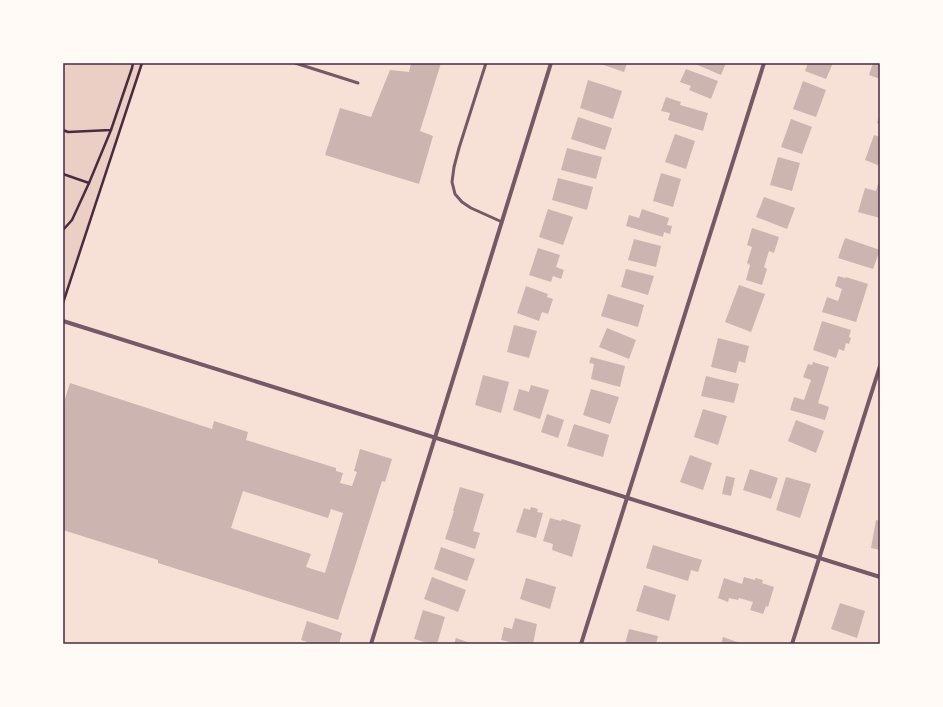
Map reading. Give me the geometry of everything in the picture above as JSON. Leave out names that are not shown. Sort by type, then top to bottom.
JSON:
[{"type":"street","points":[[371,644],[552,63]]},
{"type":"street","points":[[581,644],[764,63]]},
{"type":"street","points":[[63,321],[880,577]]},
{"type":"street","points":[[792,644],[880,366]]},
{"type":"lane","points":[[295,63],[358,84]]},
{"type":"lane","points":[[486,63],[459,148],[452,182],[455,194],[462,202],[471,208],[502,222]]},
{"type":"path","points":[[63,230],[72,220],[89,183],[110,130],[133,63]]},
{"type":"path","points":[[63,303],[142,63]]},
{"type":"path","points":[[63,130],[68,132],[110,130]]},
{"type":"path","points":[[63,174],[89,183]]},
{"type":"shaded area","points":[[63,63],[142,63],[63,303]]},
{"type":"building","points":[[411,63],[441,63],[420,131],[433,136],[419,184],[325,155],[340,108],[371,117],[390,70],[409,72]]},
{"type":"building","points":[[598,63],[627,63],[624,72]]},
{"type":"building","points":[[693,63],[726,63],[721,75]]},
{"type":"building","points":[[808,63],[833,63],[826,79],[805,71]]},
{"type":"building","points":[[873,63],[880,63],[880,79],[869,75]]},
{"type":"building","points":[[686,69],[718,81],[711,99],[689,90],[691,86],[680,82]]},
{"type":"building","points":[[588,80],[622,91],[613,119],[580,108]]},
{"type":"building","points":[[803,81],[826,90],[816,117],[793,109]]},
{"type":"building","points":[[666,97],[681,102],[680,105],[708,113],[703,131],[668,120],[670,113],[661,111]]},
{"type":"building","points":[[880,113],[880,124],[877,123]]},
{"type":"building","points":[[578,117],[612,128],[605,150],[571,139]]},
{"type":"building","points":[[791,119],[812,127],[802,154],[781,147]]},
{"type":"building","points":[[675,134],[695,141],[686,169],[665,162]]},
{"type":"building","points":[[874,135],[880,137],[880,166],[865,160]]},
{"type":"building","points":[[567,148],[602,157],[596,179],[561,170]]},
{"type":"building","points":[[778,157],[800,163],[792,191],[770,185]]},
{"type":"building","points":[[661,173],[681,179],[673,207],[653,201]]},
{"type":"building","points":[[558,178],[593,187],[587,210],[552,200]]},
{"type":"building","points":[[878,184],[880,184],[880,218],[858,212],[865,188],[876,191]]},
{"type":"building","points":[[764,197],[795,208],[787,229],[756,217]]},
{"type":"building","points":[[548,209],[573,217],[563,245],[539,237]]},
{"type":"building","points":[[642,209],[669,218],[667,225],[672,226],[670,234],[664,232],[663,237],[626,226],[629,215],[639,218]]},
{"type":"building","points":[[752,228],[779,237],[774,253],[769,251],[764,267],[767,269],[762,285],[746,280],[750,265],[747,263],[752,247],[747,245]]},
{"type":"building","points":[[845,238],[880,250],[873,269],[838,258]]},
{"type":"building","points":[[634,239],[661,246],[656,267],[628,260]]},
{"type":"building","points":[[538,248],[560,255],[556,267],[564,270],[561,279],[553,276],[551,282],[529,275]]},
{"type":"building","points":[[626,269],[654,276],[648,295],[621,287]]},
{"type":"building","points":[[838,276],[868,284],[856,322],[822,312],[827,297],[838,301],[842,289],[835,286]]},
{"type":"building","points":[[739,285],[765,294],[751,332],[725,322]]},
{"type":"building","points":[[526,286],[548,294],[547,297],[553,299],[548,314],[542,312],[539,321],[517,313]]},
{"type":"building","points":[[608,294],[644,305],[638,327],[601,316]]},
{"type":"building","points":[[822,321],[851,330],[849,344],[846,343],[844,351],[839,349],[836,358],[813,350]]},
{"type":"building","points":[[514,325],[537,331],[529,358],[507,352]]},
{"type":"building","points":[[607,328],[636,340],[629,359],[599,347]]},
{"type":"building","points":[[718,338],[749,346],[745,363],[739,361],[736,373],[711,367]]},
{"type":"building","points":[[591,357],[625,366],[620,387],[591,379],[594,364],[589,363]]},
{"type":"building","points":[[813,362],[829,367],[818,403],[829,407],[825,420],[790,410],[794,397],[804,400],[811,380],[803,377],[808,364],[812,365]]},
{"type":"building","points":[[483,375],[509,382],[501,413],[475,405]]},
{"type":"building","points":[[706,376],[739,384],[734,403],[701,396]]},
{"type":"building","points":[[70,383],[212,429],[214,421],[248,432],[246,440],[336,468],[336,471],[343,473],[340,483],[352,486],[357,472],[354,471],[360,449],[392,459],[385,482],[382,481],[338,620],[158,563],[158,560],[63,530],[63,405]],"holes":[[[243,491],[328,518],[331,509],[343,513],[325,573],[306,567],[311,554],[231,528]]]},
{"type":"building","points":[[531,385],[549,390],[540,419],[513,410],[519,389],[529,392]]},
{"type":"building","points":[[591,389],[619,397],[610,424],[583,415]]},
{"type":"building","points":[[703,409],[727,416],[718,445],[694,437]]},
{"type":"building","points":[[547,414],[564,420],[558,438],[541,432]]},
{"type":"building","points":[[796,420],[824,431],[816,453],[788,441]]},
{"type":"building","points":[[574,424],[609,435],[603,457],[567,446]]},
{"type":"building","points":[[690,455],[712,463],[703,490],[680,482]]},
{"type":"building","points":[[750,469],[778,478],[771,499],[743,490]]},
{"type":"building","points":[[726,476],[735,478],[731,496],[722,494]]},
{"type":"building","points":[[786,477],[811,484],[800,518],[776,510]]},
{"type":"building","points":[[460,487],[484,494],[473,531],[480,533],[475,549],[445,539]]},
{"type":"building","points":[[531,507],[538,509],[537,512],[543,513],[536,538],[516,532],[524,508],[530,510]]},
{"type":"building","points":[[550,518],[561,521],[562,519],[581,525],[572,557],[552,550],[553,544],[543,541]]},
{"type":"building","points":[[876,520],[880,521],[880,550],[871,548]]},
{"type":"building","points":[[653,545],[702,560],[698,572],[691,570],[688,581],[646,568]]},
{"type":"building","points":[[441,547],[475,559],[467,581],[434,569]]},
{"type":"building","points":[[432,577],[466,590],[458,612],[424,599]]},
{"type":"building","points":[[744,577],[755,580],[755,578],[763,580],[762,583],[774,587],[768,607],[766,606],[763,614],[750,610],[753,602],[739,598],[738,600],[729,598],[728,602],[718,598],[724,578],[742,584]]},
{"type":"building","points":[[526,578],[556,587],[550,609],[520,599]]},
{"type":"building","points":[[644,585],[676,595],[669,621],[636,611]]},
{"type":"building","points":[[840,603],[865,611],[857,638],[831,629]]},
{"type":"building","points":[[423,610],[445,617],[437,644],[431,644],[414,639]]},
{"type":"building","points":[[515,618],[537,624],[533,644],[519,644],[501,640],[504,627],[512,629]]},
{"type":"building","points":[[307,621],[342,633],[339,644],[313,644],[301,640]]},
{"type":"building","points":[[629,629],[658,636],[656,644],[625,644]]},
{"type":"building","points":[[723,637],[743,644],[721,644]]},
{"type":"building","points":[[456,638],[473,644],[454,644]]}]
